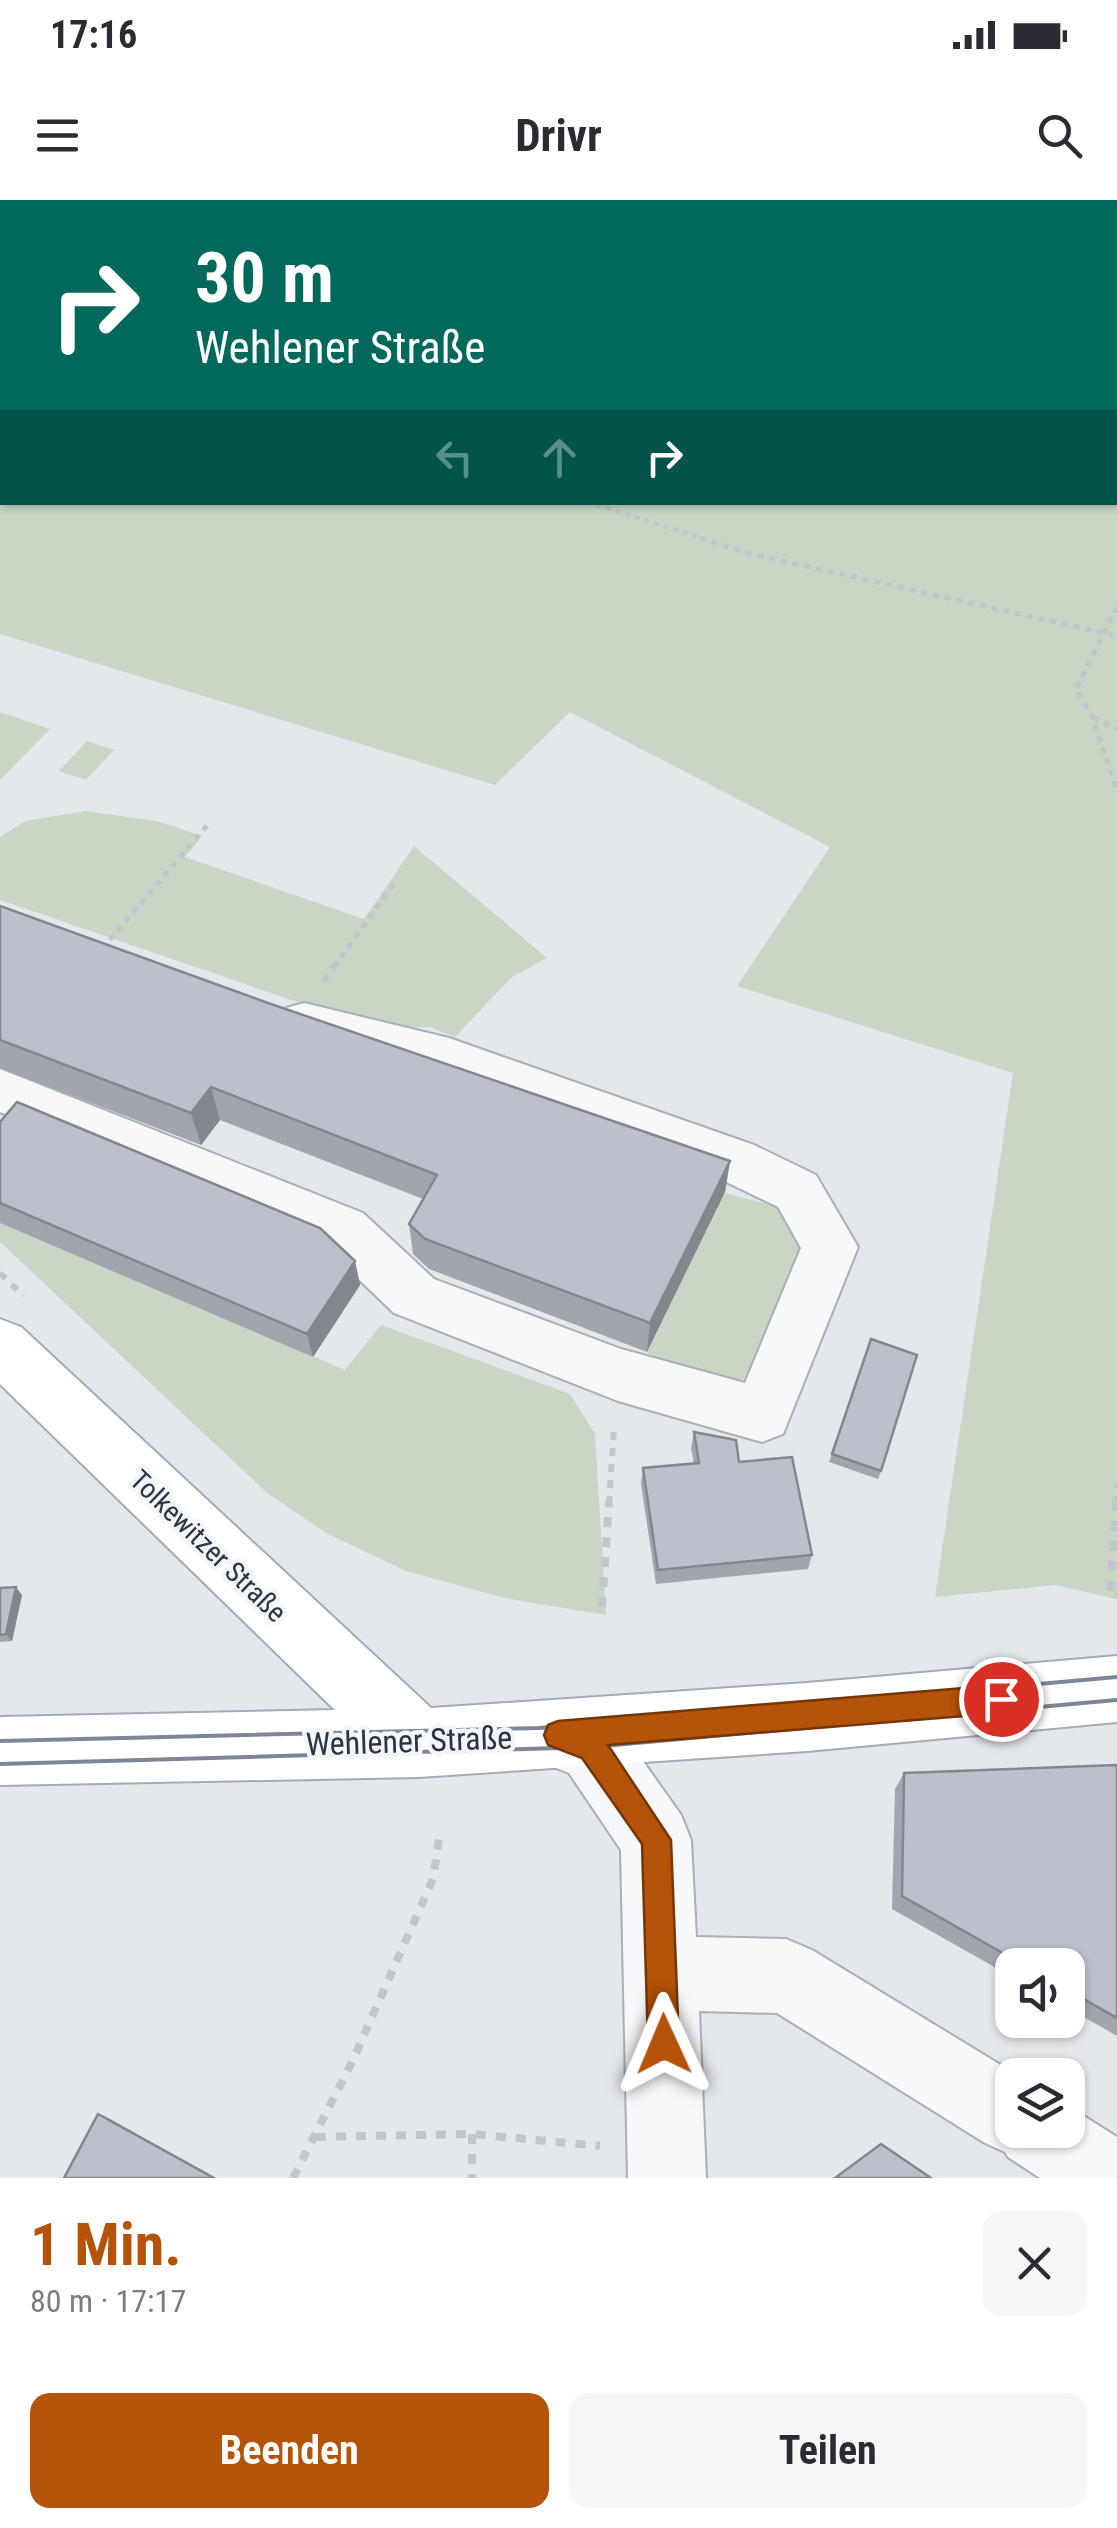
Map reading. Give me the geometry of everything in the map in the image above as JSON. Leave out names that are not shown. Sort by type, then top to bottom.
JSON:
[{"type":"main road","name":"Tolkewitzer Straße","points":[[0,1345],[240,1578],[418,1743]]},
{"type":"main road","name":"Wehlener Straße","points":[[0,1751],[418,1743],[558,1735],[1117,1688]]},
{"type":"street","points":[[0,1090],[343,1229],[414,1296],[618,1376],[762,1414],[830,1247],[797,1191],[736,1161],[449,1058],[278,1013]]},
{"type":"street","points":[[558,1735],[592,1747],[656,1840],[667,2165]]},
{"type":"street","points":[[662,1972],[786,1976],[995,2105]]},
{"type":"street","points":[[1064,2148],[1112,2178]]},
{"type":"path","points":[[596,505],[748,553],[1117,636]]},
{"type":"path","points":[[1117,607],[1076,689],[1092,716],[1117,790]]},
{"type":"path","points":[[1092,716],[1117,729]]},
{"type":"path","points":[[102,950],[210,822]]},
{"type":"path","points":[[278,1013],[396,882]]},
{"type":"path","points":[[602,1606],[618,1376]]},
{"type":"path","points":[[1117,1482],[1110,1595],[1117,1594]]},
{"type":"path","points":[[292,2178],[316,2137],[433,1879],[440,1832]]},
{"type":"path","points":[[316,2137],[472,2134],[667,2165]]},
{"type":"path","points":[[472,2134],[472,2178]]},
{"type":"green space","points":[[0,505],[1117,505],[1117,1599],[1055,1585],[935,1597],[1013,1073],[737,986],[830,847],[570,712],[495,785],[0,634]]},
{"type":"green space","points":[[0,712],[50,729],[0,780]]},
{"type":"green space","points":[[87,741],[114,750],[86,780],[59,771]]},
{"type":"green space","points":[[85,811],[157,821],[202,836],[185,857],[364,919],[414,846],[547,958],[512,977],[455,1037],[430,1027],[373,1028],[0,900],[0,837],[25,821]]},
{"type":"green space","points":[[725,1193],[789,1210],[809,1241],[752,1377],[729,1383],[647,1353]]},
{"type":"green space","points":[[0,1223],[345,1370],[381,1325],[570,1394],[595,1434],[606,1615],[509,1599],[406,1571],[326,1533],[266,1492],[0,1242]]},
{"type":"building","points":[[0,906],[268,1003],[730,1161],[650,1323],[425,1239],[409,1224],[437,1175],[211,1087],[191,1113],[0,1040]]},
{"type":"building","points":[[17,1102],[320,1228],[355,1261],[307,1334],[0,1203],[0,1122]]},
{"type":"building","points":[[871,1339],[917,1355],[881,1471],[832,1454]]},
{"type":"building","points":[[694,1432],[736,1440],[739,1462],[792,1457],[812,1555],[658,1570],[643,1468],[699,1463]]},
{"type":"building","points":[[16,1587],[6,1634],[0,1635],[0,1588]]},
{"type":"building","points":[[1117,1765],[1117,2018],[1085,2000],[1085,1948],[995,1949],[902,1896],[904,1773]]},
{"type":"building","points":[[98,2114],[214,2178],[64,2178]]},
{"type":"building","points":[[881,2144],[931,2178],[835,2178]]},
{"type":"tram line","points":[[0,1741],[539,1728],[1117,1677]]},
{"type":"tram line","points":[[0,1764],[592,1747],[1117,1700]]},
{"type":"route","points":[[664,2044],[656,1840],[592,1747],[558,1735],[1001,1699]]}]
